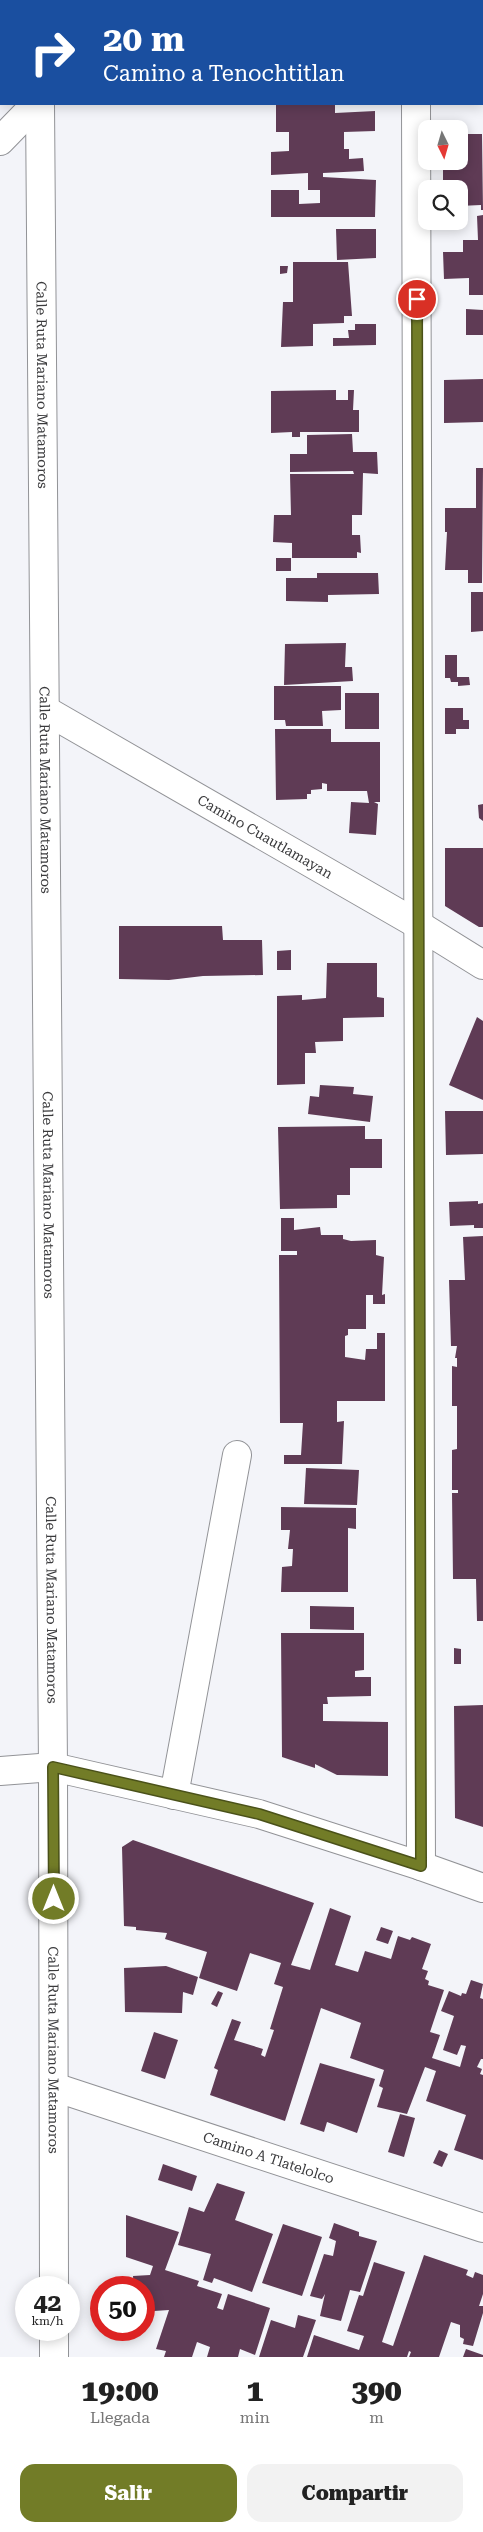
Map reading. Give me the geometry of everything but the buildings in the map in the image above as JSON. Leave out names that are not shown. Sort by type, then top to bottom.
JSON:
[{"type":"street","points":[[0,141],[35,105]]},
{"type":"street","name":"Calle Ruta Mariano Matamoros","points":[[40,105],[53,1767],[54,2276]]},
{"type":"street","points":[[416,105],[421,1866]]},
{"type":"street","name":"Camino Cuautlamayan","points":[[46,710],[417,924],[483,965]]},
{"type":"street","points":[[174,1794],[237,1456]]},
{"type":"street","points":[[0,1771],[53,1767],[259,1814],[483,1888]]},
{"type":"street","name":"Camino A Tlatelolco","points":[[54,2087],[483,2228]]},
{"type":"street","points":[[54,2341],[54,2357]]},
{"type":"route","points":[[54,1899],[53,1767],[259,1814],[421,1866],[417,924],[417,299]]}]
